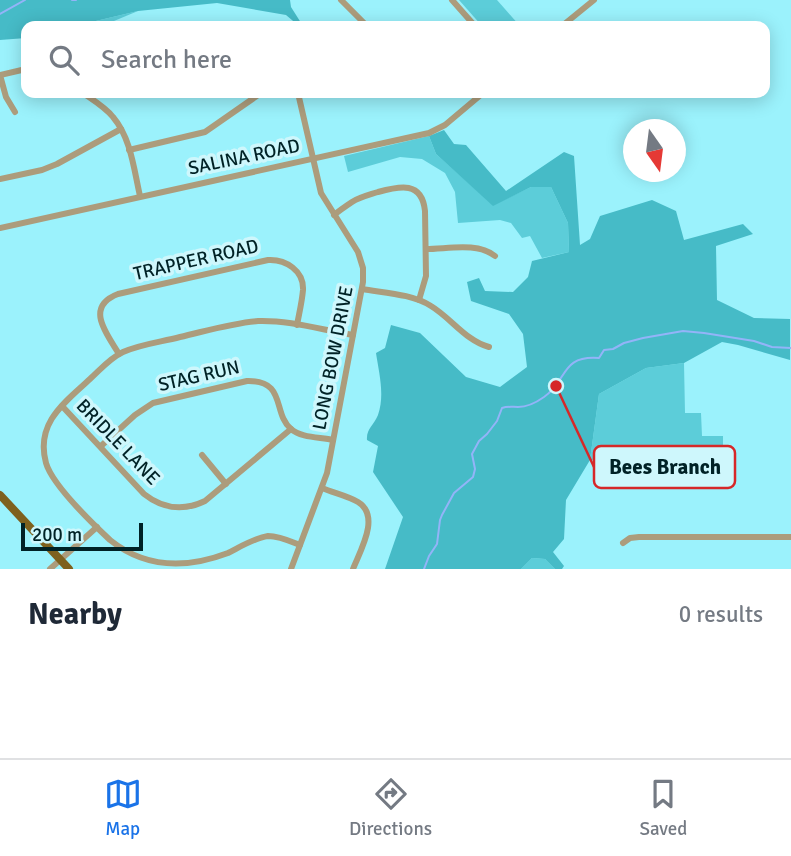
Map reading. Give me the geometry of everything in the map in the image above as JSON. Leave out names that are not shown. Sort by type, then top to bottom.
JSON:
[{"type":"main road","points":[[0,495],[69,569]]},
{"type":"street","points":[[341,0],[362,21]]},
{"type":"street","points":[[452,0],[471,21]]},
{"type":"street","points":[[568,21],[594,0]]},
{"type":"street","points":[[15,111],[6,97],[0,75],[21,70]]},
{"type":"street","points":[[95,98],[121,129],[140,196]]},
{"type":"street","points":[[129,150],[205,132],[254,98]]},
{"type":"street","name":"LONG BOW DRIVE","points":[[291,569],[327,473],[362,289],[363,268],[359,252],[321,193],[299,98]]},
{"type":"street","name":"SALINA ROAD","points":[[0,228],[434,131],[477,98]]},
{"type":"street","points":[[0,179],[57,164],[121,129]]},
{"type":"street","points":[[334,215],[362,197],[397,187],[410,188],[417,192],[424,202],[426,250],[425,281],[419,300]]},
{"type":"street","points":[[426,250],[479,248],[495,256]]},
{"type":"street","name":"TRAPPER ROAD","points":[[119,354],[103,327],[100,316],[102,306],[109,298],[268,260],[287,263],[300,276],[303,290],[296,325]]},
{"type":"street","points":[[362,289],[419,300],[438,310],[473,340],[489,347]]},
{"type":"street","points":[[300,545],[275,537],[262,537],[208,561],[177,567],[140,558],[115,544],[54,480],[44,455],[45,437],[51,420],[62,406],[107,363],[119,354],[137,347],[246,323],[275,321],[353,335]]},
{"type":"street","name":"STAG RUN","points":[[101,446],[153,402],[247,381],[262,383],[272,390],[291,429]]},
{"type":"street","name":"BRIDLE LANE","points":[[62,406],[141,491],[162,505],[178,508],[205,501],[291,429]]},
{"type":"street","points":[[291,429],[301,434],[333,440]]},
{"type":"street","points":[[202,455],[226,484]]},
{"type":"street","points":[[322,488],[355,501],[367,512],[368,529],[354,569]]},
{"type":"street","points":[[50,569],[97,527]]},
{"type":"street","points":[[623,543],[630,538],[639,537],[791,537]]},
{"type":"shaded area","points":[[0,0],[290,0],[300,21],[293,21],[286,15],[217,3],[138,11],[96,21],[21,21],[21,38],[0,40]]},
{"type":"shaded area","points":[[459,0],[497,0],[516,21],[478,21]]},
{"type":"shaded area","points":[[138,11],[114,21],[96,21]]},
{"type":"shaded area","points":[[444,130],[454,144],[466,145],[506,191],[564,152],[574,156],[580,245],[590,239],[600,216],[652,200],[676,211],[684,240],[743,224],[753,234],[716,246],[717,300],[754,318],[790,319],[790,360],[722,342],[684,363],[646,368],[599,394],[590,460],[566,500],[564,539],[553,552],[564,566],[562,569],[555,569],[545,559],[532,558],[521,569],[385,569],[403,517],[373,472],[378,446],[367,440],[367,436],[378,415],[381,400],[376,353],[385,348],[391,325],[420,333],[466,377],[500,387],[527,367],[523,334],[509,314],[471,301],[467,282],[479,278],[485,291],[513,292],[528,277],[532,261],[569,252],[568,223],[551,187],[531,187],[493,206],[436,154],[429,136]]},
{"type":"shaded area","points":[[429,136],[436,154],[493,205],[531,187],[551,187],[568,223],[569,252],[542,258],[530,236],[522,238],[511,223],[500,220],[458,223],[455,192],[445,173],[422,159],[400,157],[348,172],[344,156]]},
{"type":"shaded area","points":[[684,363],[685,413],[701,413],[702,436],[723,436],[723,463],[590,460],[599,394],[646,368]]},
{"type":"shaded area","points":[[532,558],[545,559],[555,569],[521,569]]},
{"type":"waterway","points":[[0,14],[25,0]]},
{"type":"waterway","points":[[424,569],[437,544],[442,515],[454,493],[473,477],[475,469],[472,454],[479,441],[497,421],[502,408],[525,406],[541,399],[552,391],[566,370],[577,361],[599,358],[604,350],[624,343],[683,331],[791,348]]},
{"type":"place","name":"Bees Branch","points":[[556,386]]}]
